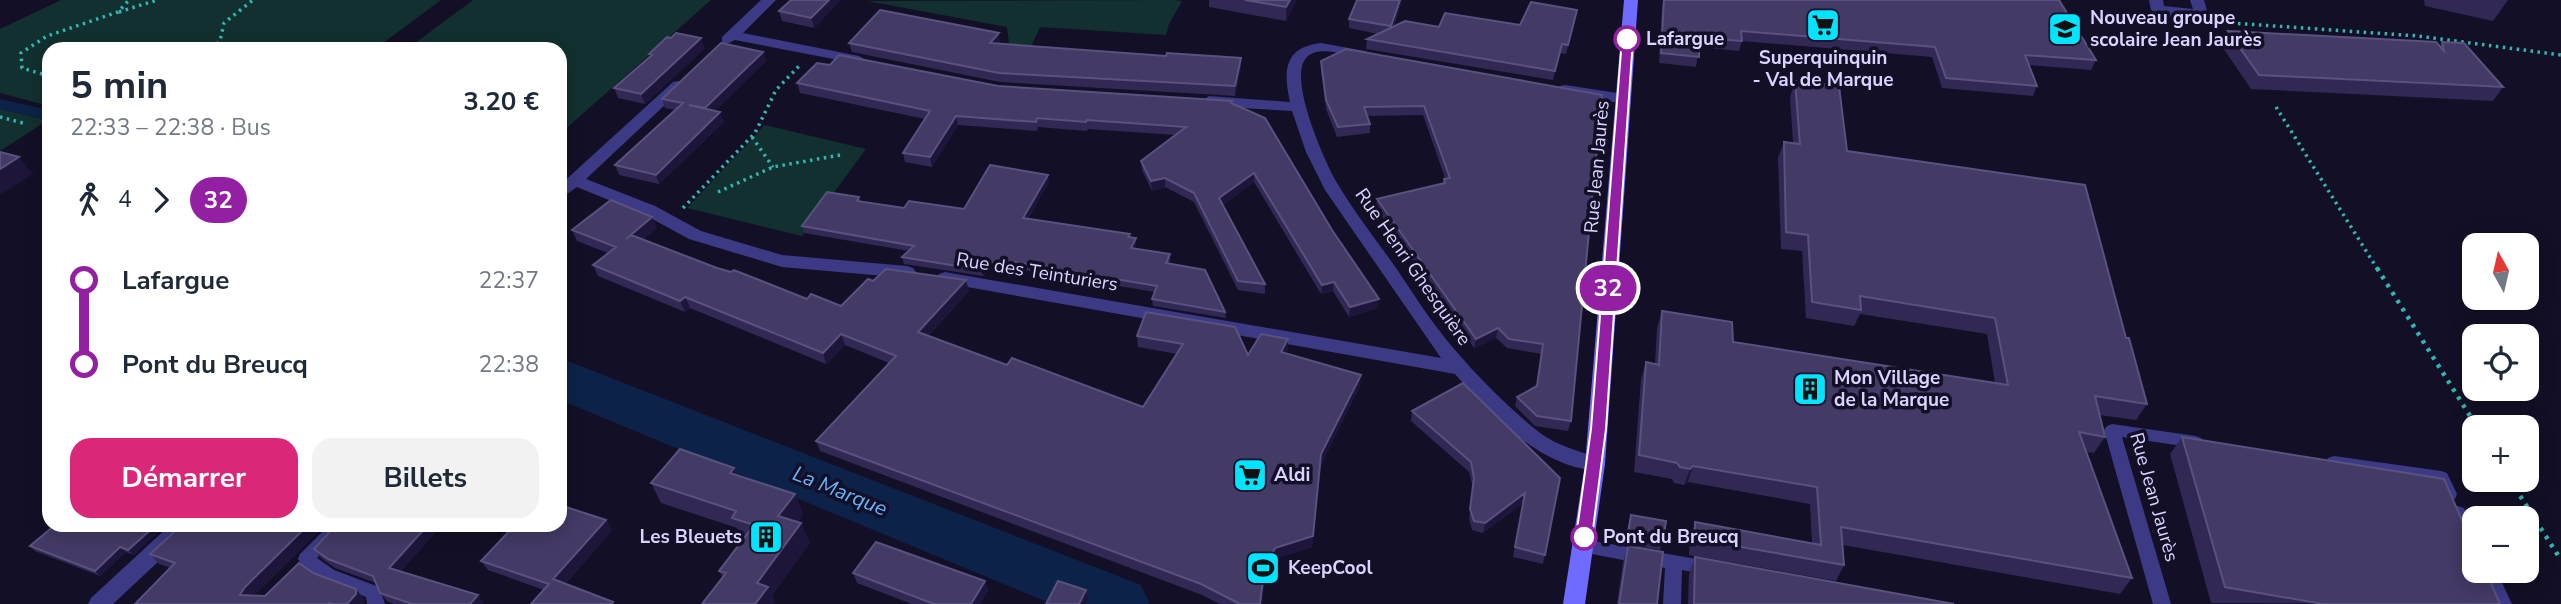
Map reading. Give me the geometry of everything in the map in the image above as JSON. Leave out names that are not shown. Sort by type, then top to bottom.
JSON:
[{"type":"main road","name":"Rue Jean Jaurès","points":[[1574,604],[1595,464],[1624,99],[1628,1]]},
{"type":"street","points":[[712,53],[769,0]]},
{"type":"street","points":[[2156,0],[2158,10],[2199,7]]},
{"type":"street","points":[[732,35],[880,65]]},
{"type":"street","name":"Rue Henri Ghesquière","points":[[1377,57],[1324,48],[1304,52],[1296,62],[1295,82],[1299,107],[1312,146],[1338,196],[1433,335],[1459,368],[1545,447],[1563,456],[1595,464]]},
{"type":"street","points":[[567,189],[693,71]]},
{"type":"street","points":[[1550,86],[1624,99]]},
{"type":"street","points":[[1191,100],[1299,107]]},
{"type":"street","name":"Rue des Teinturiers","points":[[578,181],[649,210],[695,235],[782,261],[926,275],[1459,368]]},
{"type":"street","points":[[99,604],[176,532]]},
{"type":"lane","name":"Rue Jean Jaurès","points":[[2162,604],[2112,430],[2208,444]]},
{"type":"lane","points":[[2317,460],[2441,477],[2462,521]]},
{"type":"lane","points":[[332,532],[301,564],[373,593],[376,604]]},
{"type":"lane","points":[[1582,547],[1728,572]]},
{"type":"lane","points":[[1672,604],[1674,562]]},
{"type":"lane","points":[[2493,583],[2503,604]]},
{"type":"path","points":[[118,12],[129,0]]},
{"type":"path","points":[[42,74],[22,68],[21,53],[47,36],[157,0]]},
{"type":"path","points":[[219,42],[224,23],[253,0]]},
{"type":"path","points":[[2199,7],[2210,20],[2222,22],[2418,36],[2561,55]]},
{"type":"path","points":[[669,222],[752,137],[776,90],[813,51]]},
{"type":"path","points":[[2276,107],[2469,415]]},
{"type":"path","points":[[0,117],[23,123]]},
{"type":"path","points":[[752,137],[773,167]]},
{"type":"path","points":[[718,192],[773,167],[840,155]]},
{"type":"path","points":[[2518,492],[2561,560]]},
{"type":"green space","points":[[61,0],[441,0],[384,42],[42,42],[42,104],[0,93],[0,29]]},
{"type":"green space","points":[[473,0],[711,0],[567,128],[567,42],[416,42]]},
{"type":"green space","points":[[867,1],[1182,1],[1166,35],[1040,27],[1028,53],[1010,51],[1007,27]]},
{"type":"green space","points":[[0,109],[42,119],[42,124],[0,151]]},
{"type":"green space","points":[[765,125],[866,149],[802,236],[687,208]]},
{"type":"water","points":[[0,99],[42,108],[42,118],[0,109]]},
{"type":"building","points":[[791,0],[829,0],[811,18],[779,11]]},
{"type":"building","points":[[1245,0],[1290,0],[1286,7]]},
{"type":"building","points":[[1357,0],[1400,0],[1391,26],[1349,19]]},
{"type":"building","points":[[1664,0],[2059,0],[2096,60],[2025,55],[2037,86],[1946,78],[1935,47],[1741,31],[1742,41],[1702,38],[1699,40],[1699,57],[1661,53]]},
{"type":"building","points":[[1531,2],[1577,10],[1568,45],[1562,44],[1555,71],[1367,39],[1405,21],[1439,27],[1445,13],[1520,25]]},
{"type":"building","points":[[880,10],[999,33],[990,43],[1166,56],[1167,53],[1241,58],[1235,86],[999,73],[849,43]]},
{"type":"building","points":[[2228,31],[2436,42],[2444,51],[2442,42],[2464,43],[2503,87],[2259,75]]},
{"type":"building","points":[[676,33],[701,38],[641,94],[614,88],[652,55],[649,54],[667,37],[671,38]]},
{"type":"building","points":[[721,43],[763,52],[705,108],[689,105],[720,112],[656,175],[615,165],[683,103],[662,99]]},
{"type":"building","points":[[1346,49],[1602,95],[1571,421],[1537,416],[1517,397],[1537,386],[1543,344],[1509,339],[1498,328],[1476,339],[1377,199],[1445,183],[1444,179],[1450,178],[1424,106],[1364,107],[1370,124],[1338,127],[1326,100],[1321,61]]},
{"type":"building","points":[[839,55],[998,86],[1232,101],[1231,103],[1265,118],[1332,230],[1379,299],[1350,307],[1334,282],[1322,285],[1254,173],[1219,198],[1265,284],[1238,281],[1194,193],[1165,178],[1151,181],[1141,161],[1186,127],[1087,120],[1037,118],[1036,122],[956,116],[930,157],[903,153],[930,111],[797,83],[817,63],[830,65]]},
{"type":"building","points":[[1795,81],[1839,86],[1847,151],[2085,185],[2126,338],[2129,338],[2147,404],[2095,396],[2105,437],[2079,432],[2132,578],[1841,527],[1844,565],[1695,539],[1695,522],[1821,545],[1817,487],[1693,466],[1690,469],[1680,467],[1677,463],[1639,455],[1646,362],[1659,365],[1662,311],[1732,322],[1733,342],[2008,385],[1995,318],[1860,296],[1861,310],[1812,302],[1808,235],[1786,232],[1784,142],[1800,144]]},
{"type":"building","points":[[0,152],[19,157],[0,169]]},
{"type":"building","points":[[990,165],[1048,175],[1023,218],[1130,234],[1128,237],[1136,238],[1131,248],[1170,254],[1166,263],[1205,270],[1225,312],[1152,299],[1157,286],[1015,262],[1013,265],[988,262],[981,270],[902,257],[914,246],[802,226],[827,192],[859,197],[857,201],[904,208],[909,201],[964,209]]},
{"type":"building","points":[[611,200],[652,217],[626,239],[631,235],[717,268],[731,272],[734,270],[807,299],[811,294],[841,306],[868,279],[873,281],[886,269],[966,280],[918,332],[1007,365],[1012,358],[1143,407],[1183,344],[1137,336],[1146,312],[1235,327],[1248,355],[1261,334],[1288,339],[1281,352],[1361,375],[1321,454],[1313,536],[1275,548],[1264,571],[1260,604],[1240,604],[1201,584],[816,441],[896,356],[841,334],[823,353],[685,297],[680,301],[593,265],[616,247],[572,230]]},
{"type":"building","points":[[1463,383],[1560,478],[1545,555],[1515,547],[1525,493],[1485,523],[1474,521],[1470,509],[1474,478],[1471,462],[1412,411]]},
{"type":"building","points":[[2182,437],[2444,479],[2462,520],[2462,583],[2491,583],[2500,604],[2323,604],[2225,587]]},
{"type":"building","points":[[680,449],[734,468],[730,473],[795,494],[778,516],[801,523],[757,583],[768,587],[755,604],[702,604],[726,573],[719,571],[754,525],[732,518],[736,511],[651,483]]},
{"type":"building","points":[[567,507],[606,520],[553,579],[613,602],[531,604],[549,584],[481,561],[508,532],[567,532]]},
{"type":"building","points":[[1631,515],[1666,521],[1663,540],[1628,534]]},
{"type":"building","points":[[47,532],[148,532],[128,550],[120,547],[95,571],[30,546]]},
{"type":"building","points":[[174,532],[301,532],[240,595],[265,596],[299,563],[313,573],[356,589],[356,594],[347,604],[135,604],[175,563],[150,554]]},
{"type":"building","points":[[330,532],[422,532],[389,568],[478,595],[470,604],[412,604],[380,593],[373,576],[328,559],[314,549]]},
{"type":"building","points":[[876,542],[985,581],[971,604],[934,604],[853,573]]},
{"type":"building","points":[[1628,546],[1663,552],[1657,604],[1619,604]]},
{"type":"building","points":[[1695,557],[1954,604],[1694,604]]},
{"type":"building","points":[[1058,581],[1086,590],[1079,604],[1046,604]]},
{"type":"waterway","name":"La Marque","points":[[567,381],[1119,604]]},
{"type":"bus line","name":"32","points":[[1584,537],[1595,464],[1627,39]]},
{"type":"place","name":"Superquinquin - Val de Marque","points":[[1823,25]]},
{"type":"place","name":"Nouveau groupe scolaire Jean Jaurès","points":[[2065,29]]},
{"type":"place","name":"Lafargue","points":[[1627,39]]},
{"type":"place","name":"Mon Village de la Marque","points":[[1810,389]]},
{"type":"place","name":"Aldi","points":[[1250,475]]},
{"type":"place","name":"Les Bleuets","points":[[766,537]]},
{"type":"place","name":"Pont du Breucq","points":[[1584,537]]},
{"type":"place","name":"KeepCool","points":[[1263,568]]}]
